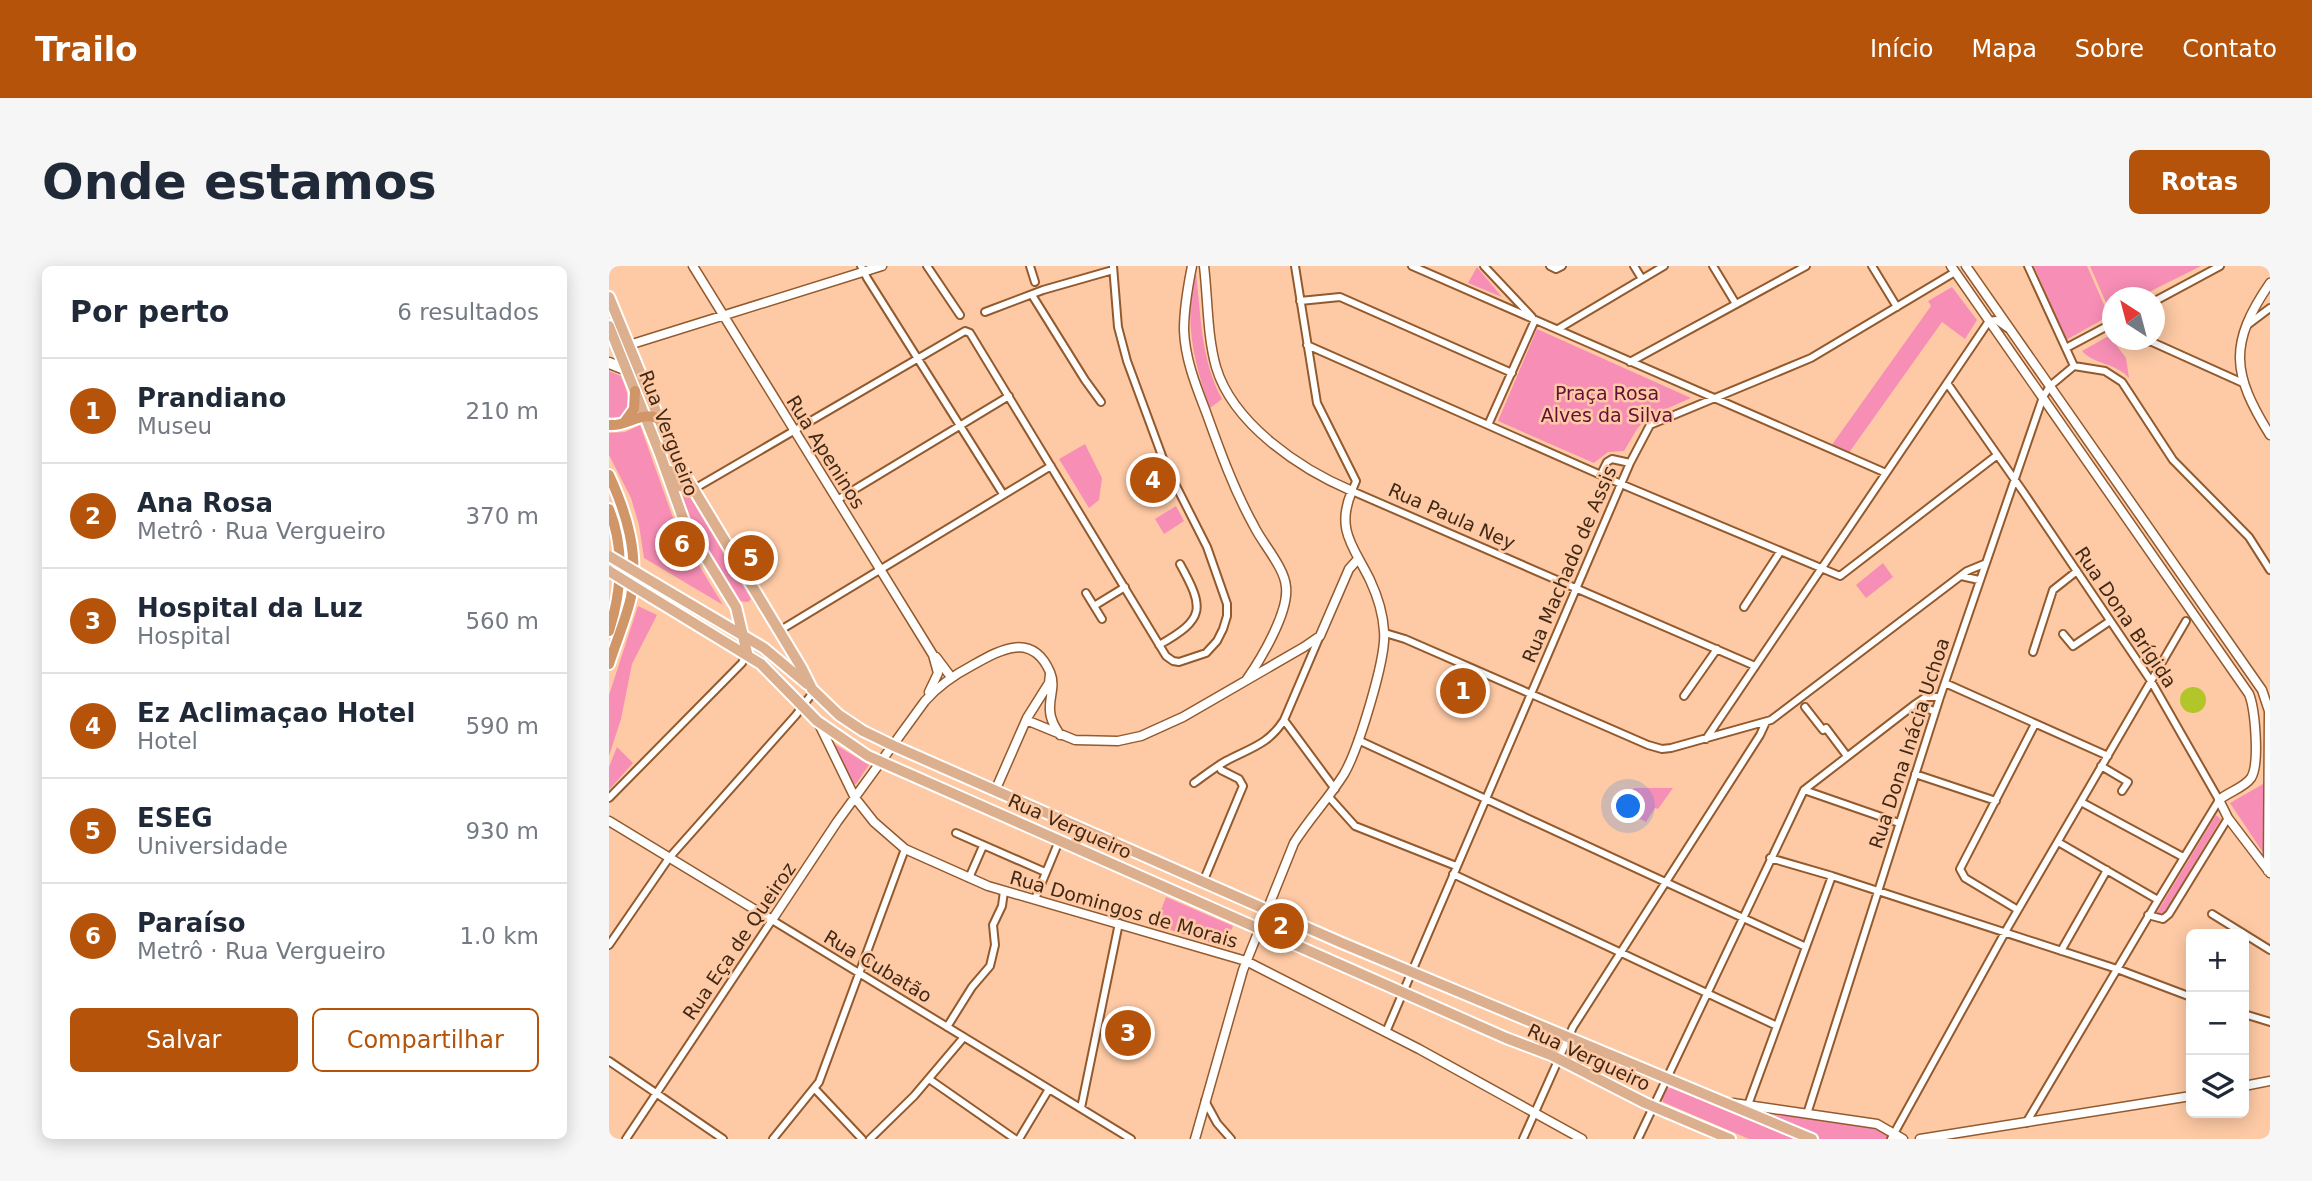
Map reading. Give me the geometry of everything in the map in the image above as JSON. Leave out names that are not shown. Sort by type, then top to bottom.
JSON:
[{"type":"highway","points":[[624,423],[634,409],[635,391]]},
{"type":"highway","points":[[609,425],[645,415],[659,419]]},
{"type":"highway","points":[[609,475],[628,521],[634,573],[630,600],[609,664]]},
{"type":"highway","points":[[609,509],[617,532],[621,568],[619,595],[609,631]]},
{"type":"main road","name":"Rua Vergueiro","points":[[609,297],[618,348],[659,419],[671,449],[813,690],[849,722],[894,746],[1267,910],[1812,1139]]},
{"type":"main road","name":"Rua Vergueiro","points":[[609,326],[685,524],[736,607],[747,653],[772,673],[817,721],[857,750],[882,763],[1506,1038],[1558,1058],[1654,1107],[1730,1139]]},
{"type":"main road","points":[[609,363],[627,370]]},
{"type":"main road","points":[[662,460],[680,486],[694,489]]},
{"type":"main road","points":[[609,556],[742,634],[778,658],[813,690]]},
{"type":"main road","points":[[609,571],[747,653]]},
{"type":"street","name":"Rua Apeninos","points":[[693,266],[933,654],[951,677]]},
{"type":"street","points":[[618,348],[863,269],[882,266]]},
{"type":"street","points":[[927,266],[960,314]]},
{"type":"street","points":[[1030,266],[1035,282]]},
{"type":"street","points":[[1195,1139],[1246,961],[1294,843],[1335,789],[1350,762],[1378,670],[1385,633],[1372,584],[1351,548],[1346,503],[1356,481],[1317,403],[1295,266]]},
{"type":"street","points":[[1412,266],[1886,473]]},
{"type":"street","points":[[1484,266],[1534,319]]},
{"type":"street","points":[[1550,266],[1556,269],[1562,266]]},
{"type":"street","points":[[1634,266],[1642,279]]},
{"type":"street","points":[[1558,329],[1664,266]]},
{"type":"street","points":[[1713,266],[1736,304]]},
{"type":"street","points":[[1630,362],[1806,266]]},
{"type":"street","points":[[1872,266],[1897,307]]},
{"type":"street","points":[[1966,266],[2267,698],[2269,872]]},
{"type":"street","points":[[2028,266],[2074,366],[2105,371],[2122,383],[2173,460],[2249,537],[2270,569]]},
{"type":"street","points":[[2165,295],[2220,266]]},
{"type":"street","points":[[1193,267],[1184,330],[1193,379],[1231,479],[1286,583],[1287,596],[1281,614],[1263,653],[1247,679]]},
{"type":"street","points":[[694,489],[965,331],[969,333],[1009,396],[1166,656],[1173,661],[1188,660],[1206,653],[1223,629],[1227,604],[1207,547],[1165,464],[1127,361],[1118,327],[1113,268],[985,312]]},
{"type":"street","points":[[1204,268],[1215,360],[1219,376],[1230,396],[1257,429],[1289,458],[1352,491]]},
{"type":"street","points":[[863,269],[1003,494]]},
{"type":"street","points":[[1953,269],[2243,685],[2253,704],[2255,721],[2253,775],[2243,785],[2219,800],[2026,1123]]},
{"type":"street","name":"Rua Machado de Assis","points":[[1386,1032],[1630,463],[1650,425],[1811,358],[1897,307],[1953,269]]},
{"type":"street","points":[[2270,283],[2245,328],[2240,341],[2239,360],[2243,383],[2252,405],[2270,435]]},
{"type":"street","points":[[1503,286],[1509,298],[1507,307]]},
{"type":"street","points":[[1033,295],[1101,402]]},
{"type":"street","points":[[1300,301],[1340,297],[1511,373]]},
{"type":"street","points":[[2245,328],[2270,308]]},
{"type":"street","points":[[1488,425],[1534,319]]},
{"type":"street","points":[[1706,739],[1989,321],[1996,320],[2012,331]]},
{"type":"street","points":[[2066,348],[2102,328]]},
{"type":"street","points":[[1307,345],[1621,484],[1840,576],[1996,456]]},
{"type":"street","points":[[2165,349],[2243,383]]},
{"type":"street","name":"Rua Dona Inácia Uchoa","points":[[1807,1114],[1935,712],[2043,397],[2050,387],[2074,366]]},
{"type":"street","name":"Rua Dona Brígida","points":[[1947,383],[2151,681],[2228,818],[2269,872]]},
{"type":"street","points":[[837,500],[1009,396]]},
{"type":"street","points":[[1601,474],[1607,462],[1612,459],[1630,463]]},
{"type":"street","points":[[779,631],[1051,466]]},
{"type":"street","name":"Rua Paula Ney","points":[[1352,491],[1755,666]]},
{"type":"street","points":[[1744,607],[1780,552]]},
{"type":"street","points":[[1194,783],[1220,765],[1256,748],[1276,732],[1285,720],[1349,569],[1358,559]]},
{"type":"street","points":[[1159,645],[1188,627],[1196,614],[1195,593],[1180,564]]},
{"type":"street","points":[[1385,633],[1405,639],[1654,747],[1671,748],[1766,722],[1961,576],[1984,564]]},
{"type":"street","points":[[2033,652],[2053,590],[2077,571]]},
{"type":"street","points":[[1961,576],[1979,580]]},
{"type":"street","points":[[1094,606],[1125,587]]},
{"type":"street","points":[[1086,593],[1102,619]]},
{"type":"street","points":[[2063,634],[2074,646],[2111,621]]},
{"type":"street","points":[[1892,1136],[2018,910],[2186,621]]},
{"type":"street","points":[[1026,720],[1075,740],[1118,741],[1141,736],[1183,717],[1320,636]]},
{"type":"street","points":[[925,701],[937,687],[951,677],[1002,649],[1017,647],[1030,650],[1050,671],[1053,683],[1050,712],[1060,735]]},
{"type":"street","points":[[1683,696],[1717,649]]},
{"type":"street","points":[[609,798],[742,663],[747,653]]},
{"type":"street","points":[[925,701],[938,673],[933,654]]},
{"type":"street","points":[[995,791],[1026,720],[1049,683],[1050,671]]},
{"type":"street","points":[[1945,683],[2108,756]]},
{"type":"street","points":[[609,945],[669,858],[803,705],[813,690]]},
{"type":"street","points":[[1639,1139],[1804,790],[1914,705],[1926,697],[1940,697]]},
{"type":"street","name":"Rua Eça de Queiroz","points":[[626,1139],[855,798],[925,701]]},
{"type":"street","points":[[1914,705],[1935,712]]},
{"type":"street","points":[[1805,707],[1847,755]]},
{"type":"street","points":[[1285,720],[1335,789]]},
{"type":"street","name":"Rua Domingos de Morais","points":[[817,721],[855,798],[880,828],[905,849],[1005,891],[1246,961],[1386,1032],[1582,1139]]},
{"type":"street","points":[[1523,1139],[1573,1027],[1766,722]]},
{"type":"street","points":[[2018,910],[1965,878],[1960,869],[2035,724]]},
{"type":"street","points":[[1358,740],[1806,947]]},
{"type":"street","points":[[1203,882],[1243,786],[1239,779],[1221,770],[1220,765]]},
{"type":"street","points":[[2102,766],[2128,782],[2122,791]]},
{"type":"street","points":[[1915,774],[1996,801]]},
{"type":"street","points":[[1804,790],[1899,823]]},
{"type":"street","points":[[1329,797],[1355,826],[1456,866]]},
{"type":"street","points":[[2081,802],[2183,857]]},
{"type":"street","points":[[2148,915],[2163,919],[2169,914],[2228,818]]},
{"type":"street","name":"Rua Cubatão","points":[[609,821],[1131,1139]]},
{"type":"street","points":[[956,833],[1045,873]]},
{"type":"street","points":[[1035,899],[1059,841]]},
{"type":"street","points":[[2058,842],[2158,900]]},
{"type":"street","points":[[969,878],[983,846]]},
{"type":"street","points":[[773,1139],[815,1089],[825,1068],[905,849]]},
{"type":"street","points":[[1770,858],[2116,969],[2186,995]]},
{"type":"street","points":[[2061,951],[2107,870]]},
{"type":"street","points":[[1453,874],[1777,1026]]},
{"type":"street","points":[[1748,1105],[1832,876]]},
{"type":"street","points":[[947,1027],[972,987],[990,966],[995,944],[993,925],[1002,906],[1005,891]]},
{"type":"street","points":[[2212,914],[2270,950]]},
{"type":"street","points":[[1081,1108],[1119,923]]},
{"type":"street","points":[[2249,1016],[2270,1022]]},
{"type":"street","points":[[870,1139],[929,1079],[964,1037]]},
{"type":"street","points":[[609,1061],[723,1139]]},
{"type":"street","points":[[929,1079],[1017,1139],[1049,1089]]},
{"type":"street","points":[[2249,1085],[2270,1081]]},
{"type":"street","points":[[815,1089],[862,1139]]},
{"type":"street","points":[[1920,1139],[2186,1097]]},
{"type":"street","points":[[1205,1101],[1217,1123],[1231,1139]]},
{"type":"street","name":"Rua Vergueiro","points":[[1724,1102],[1877,1124],[1892,1136],[1903,1139]]},
{"type":"green space","points":[[2034,266],[2087,266],[2102,300],[2102,320],[2066,340]]},
{"type":"green space","points":[[2090,266],[2201,266],[2159,287],[2102,287],[2102,294]]},
{"type":"green space","points":[[1477,267],[1502,297],[1468,283]]},
{"type":"green space","points":[[1196,273],[1206,353],[1222,399],[1210,408],[1199,375],[1190,324]]},
{"type":"green space","points":[[1952,287],[1977,320],[1965,339],[1942,322],[1848,454],[1831,446],[1931,306],[1928,301]]},
{"type":"green space","name":"Praça Rosa Alves da Silva","points":[[1537,329],[1691,398],[1648,417],[1624,451],[1608,452],[1594,463],[1498,421]]},
{"type":"green space","points":[[2102,340],[2102,350],[2120,350],[2126,358],[2129,378],[2118,369],[2087,356],[2082,351]]},
{"type":"green space","points":[[609,371],[621,376],[628,397],[628,410],[625,415],[619,417],[609,417]]},
{"type":"green space","points":[[640,425],[677,529],[723,605],[644,558],[639,525],[631,498],[609,455],[609,433],[625,432]]},
{"type":"green space","points":[[1085,444],[1102,478],[1099,500],[1089,508],[1059,459]]},
{"type":"green space","points":[[682,495],[690,497],[751,599],[748,602],[739,601],[694,527]]},
{"type":"green space","points":[[1176,506],[1184,521],[1164,534],[1155,519]]},
{"type":"green space","points":[[1883,563],[1893,577],[1866,598],[1856,585]]},
{"type":"green space","points":[[638,606],[657,615],[632,664],[621,719],[609,756],[609,695]]},
{"type":"green space","points":[[833,743],[869,765],[856,784],[854,784]]},
{"type":"green space","points":[[617,747],[633,763],[609,790],[609,767]]},
{"type":"green space","points":[[2263,784],[2264,854],[2230,803]]},
{"type":"green space","points":[[1634,788],[1673,788],[1646,822],[1622,810]]},
{"type":"green space","points":[[2216,815],[2221,819],[2165,912],[2156,914]]},
{"type":"green space","points":[[1166,897],[1233,926],[1224,947],[1155,925]]},
{"type":"green space","points":[[1671,1088],[1795,1139],[1749,1139],[1663,1102],[1666,1089]]},
{"type":"green space","points":[[1769,1115],[1846,1120],[1890,1133],[1888,1139],[1820,1139]]},
{"type":"shaded area","points":[[2193,687],[2202,691],[2206,700],[2202,709],[2193,713],[2184,709],[2180,700],[2184,691]]},
{"type":"place","name":"Ez Aclimaçao Hotel","points":[[1153,480]]},
{"type":"place","name":"Paraíso","points":[[682,544]]},
{"type":"place","name":"ESEG","points":[[751,558]]},
{"type":"place","name":"Prandiano","points":[[1463,691]]},
{"type":"place","name":"Ana Rosa","points":[[1281,926]]},
{"type":"place","name":"Hospital da Luz","points":[[1128,1033]]}]
